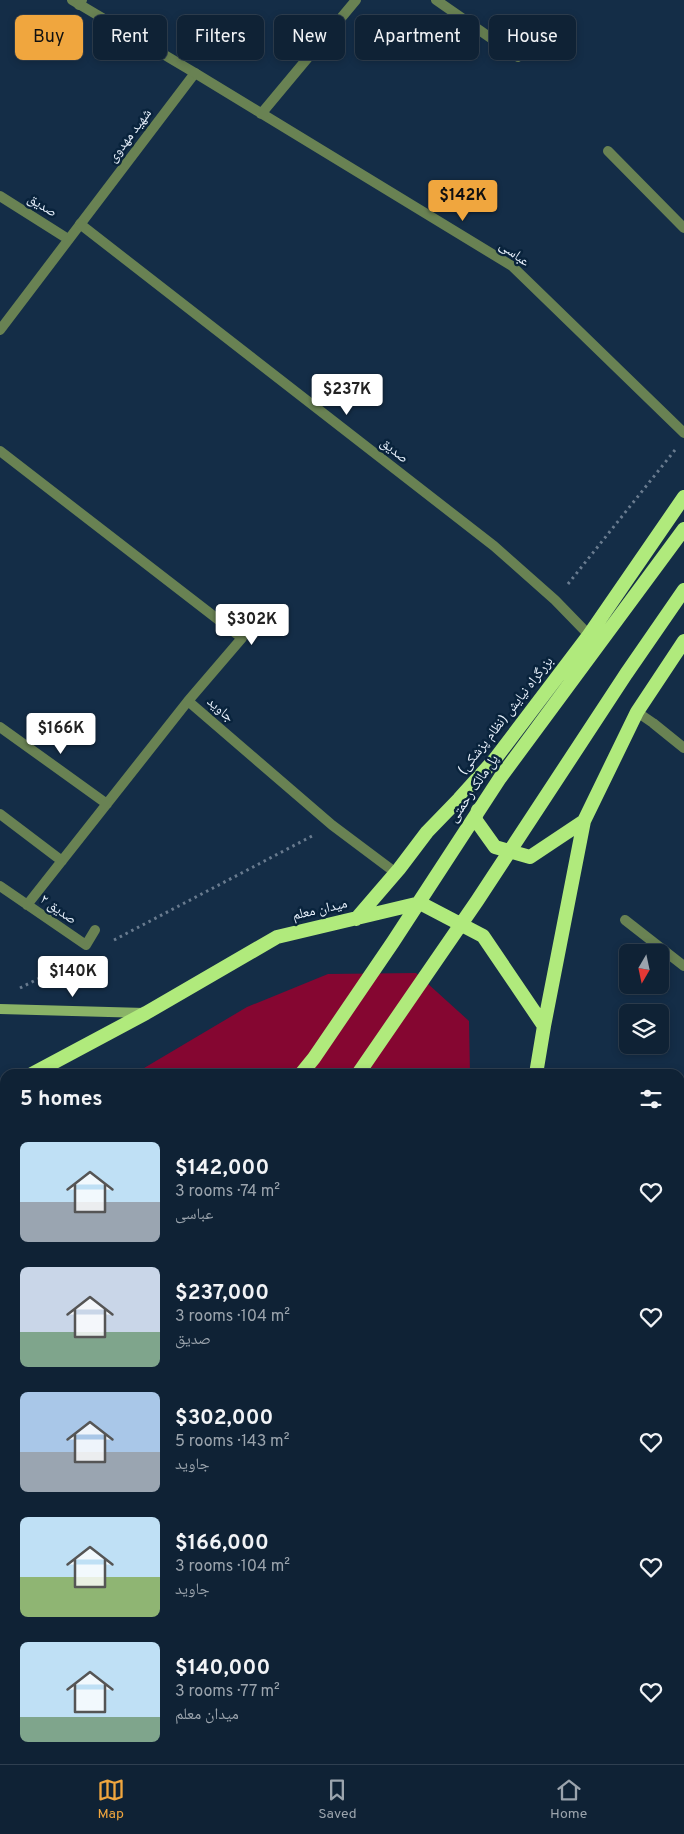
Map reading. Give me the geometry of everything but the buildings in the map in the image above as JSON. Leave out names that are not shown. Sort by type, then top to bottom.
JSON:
[{"type":"highway","name":"بزرگراه نیایش (نظام پزشکی)","points":[[356,919],[396,873],[427,832],[495,760],[589,635],[684,497]]},
{"type":"highway","name":"پل مالک رحمتی","points":[[305,1069],[393,942],[500,778],[684,529]]},
{"type":"highway","points":[[361,1069],[477,901],[626,674],[684,590]]},
{"type":"highway","points":[[537,1069],[584,821],[636,712],[684,641]]},
{"type":"highway","points":[[495,760],[475,819],[495,847],[530,857],[584,821]]},
{"type":"highway","name":"میدان معلم","points":[[41,1069],[146,1013],[277,937],[420,903],[483,936],[544,1026]]},
{"type":"main road","points":[[0,1009],[146,1013]]},
{"type":"street","points":[[261,114],[356,0]]},
{"type":"street","points":[[436,0],[489,36]]},
{"type":"street","points":[[78,2],[195,73]]},
{"type":"street","name":"عباسی","points":[[195,73],[512,266],[684,433]]},
{"type":"street","name":"شهید مهدوی","points":[[0,330],[195,73]]},
{"type":"street","points":[[608,151],[684,228]]},
{"type":"street","name":"صدیق","points":[[0,196],[68,239]]},
{"type":"street","name":"صدیق","points":[[80,224],[494,546],[555,600],[589,635]]},
{"type":"street","name":"جاوید","points":[[0,450],[242,638],[188,701],[332,825],[396,873]]},
{"type":"street","points":[[27,905],[188,701]]},
{"type":"street","points":[[636,712],[684,748]]},
{"type":"street","points":[[0,727],[107,804]]},
{"type":"street","points":[[0,814],[62,861]]},
{"type":"street","name":"صدیق ۲","points":[[0,886],[86,945],[95,930]]},
{"type":"street","points":[[625,920],[684,966]]},
{"type":"path","points":[[555,600],[678,446]]},
{"type":"path","points":[[114,940],[332,825]]},
{"type":"path","points":[[18,990],[79,958]]},
{"type":"shaded area","points":[[416,973],[469,1021],[470,1069],[142,1069],[247,1007],[328,974]]}]
